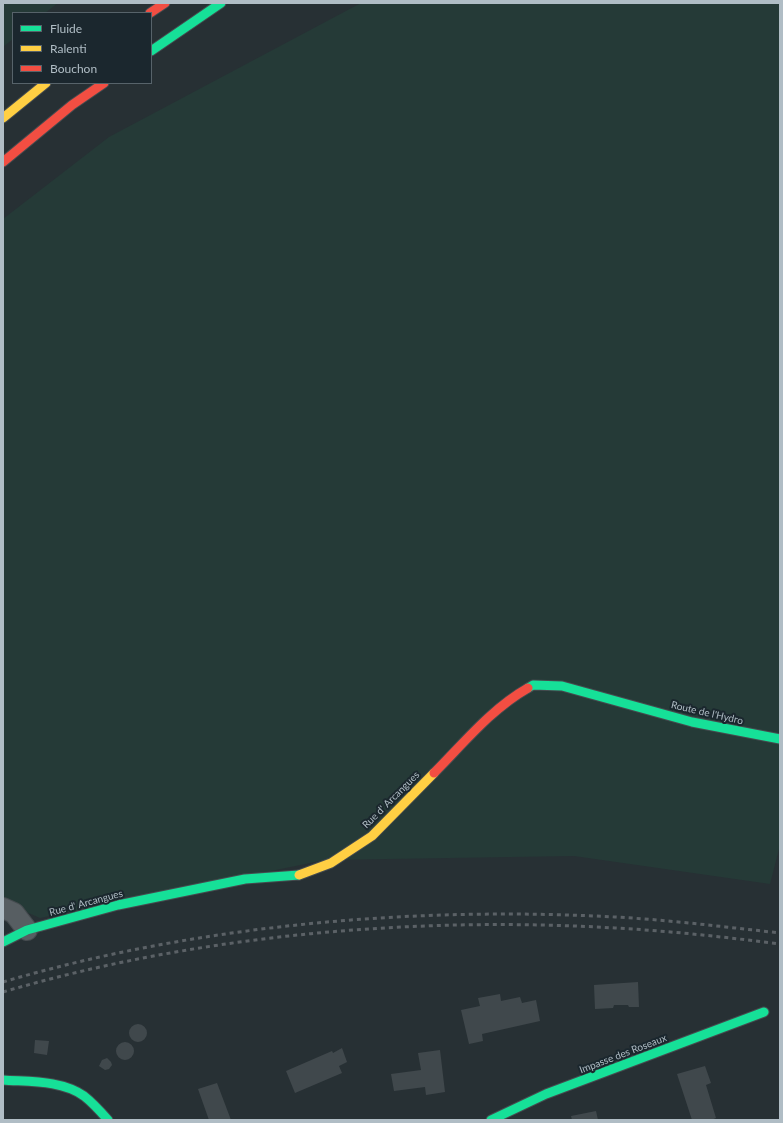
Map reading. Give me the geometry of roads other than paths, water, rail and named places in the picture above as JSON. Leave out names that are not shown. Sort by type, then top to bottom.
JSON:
[{"type":"main road","points":[[152,12],[165,3]]},
{"type":"main road","points":[[152,50],[221,3]]},
{"type":"main road","points":[[3,118],[45,84]]},
{"type":"main road","points":[[3,162],[72,106],[103,84]]},
{"type":"main road","name":"Rue d' Arcangues","points":[[3,942],[27,930],[118,905],[244,879],[300,875],[331,864],[372,836],[489,717],[512,697],[533,685],[562,686],[630,705]]},
{"type":"main road","name":"Route de l'Hydro","points":[[630,705],[692,722],[780,739]]},
{"type":"main road","name":"Impasse des Roseaux","points":[[491,1120],[546,1094],[764,1012]]},
{"type":"main road","points":[[3,1080],[58,1085],[79,1093],[108,1120]]},
{"type":"street","points":[[3,908],[14,913],[27,930]]},
{"type":"railway","points":[[3,982],[77,962],[152,946],[229,933],[306,924],[384,918],[462,914],[539,914],[615,917],[780,933]]},
{"type":"railway","points":[[3,992],[77,972],[152,956],[306,934],[384,928],[462,925],[539,925],[615,928],[698,934],[780,944]]}]
